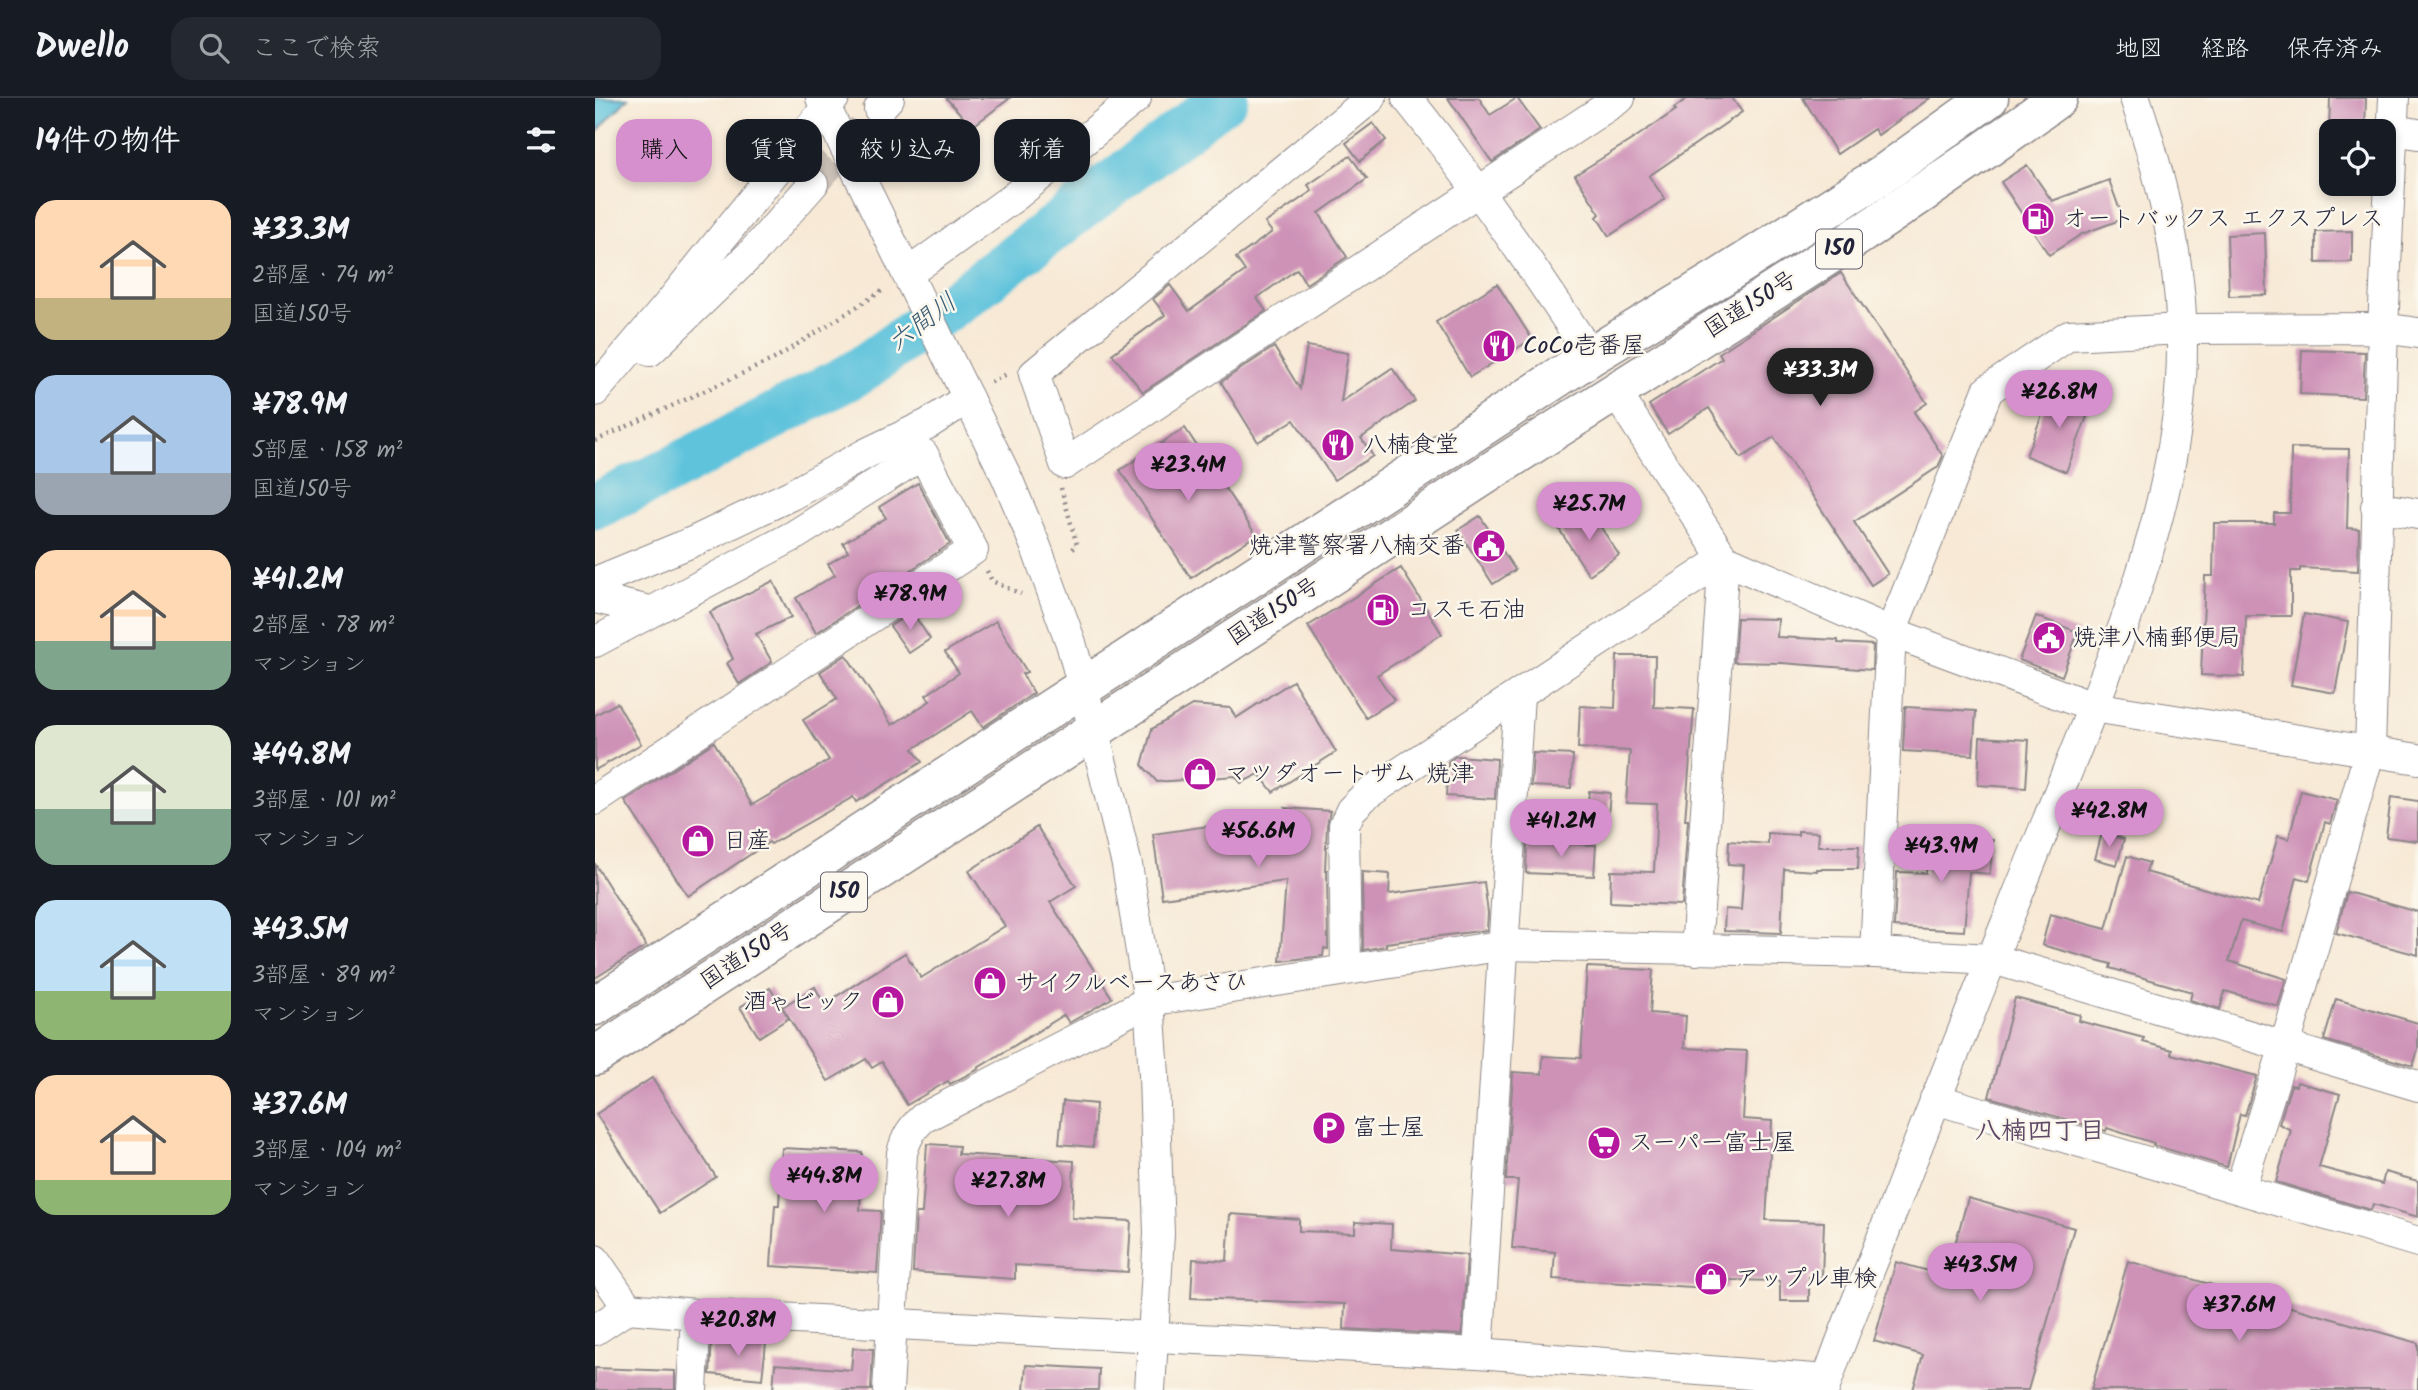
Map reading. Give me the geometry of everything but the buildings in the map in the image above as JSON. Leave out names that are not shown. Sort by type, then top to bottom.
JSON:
[{"type":"highway","name":"国道150号","points":[[595,1006],[1591,356],[1889,170],[1989,98]]},
{"type":"highway","name":"国道150号","points":[[595,1056],[1094,728],[1893,215],[2058,98]]},
{"type":"street","points":[[902,283],[1136,98]]},
{"type":"street","points":[[1371,98],[1034,374],[1065,464],[1620,98]]},
{"type":"street","points":[[1407,98],[1479,190],[1591,356]]},
{"type":"street","points":[[595,1330],[628,1308],[696,1314],[1478,1353],[1826,1385],[1935,1099],[2094,707],[2143,565],[2164,494],[2175,441],[2181,379],[2182,329],[2166,202],[2135,98]]},
{"type":"street","points":[[2241,1189],[2370,750],[2383,328],[2406,132],[2394,98]]},
{"type":"street","points":[[603,382],[827,101],[902,283],[966,394],[1037,547],[1071,643],[1094,728],[1127,865],[1149,1001],[1159,1234],[1150,1390]]},
{"type":"street","points":[[603,382],[657,346],[752,253],[813,184]]},
{"type":"street","points":[[1875,953],[1891,632],[1988,390],[2069,335],[2182,329],[2383,328],[2418,334]]},
{"type":"street","points":[[1615,391],[1724,559],[1891,632],[2094,707],[2418,759]]},
{"type":"street","points":[[595,582],[697,540],[791,495],[867,453],[928,424],[966,394]]},
{"type":"street","points":[[595,642],[795,535],[923,454],[973,550],[595,800]]},
{"type":"street","points":[[2377,507],[2418,514]]},
{"type":"street","points":[[1346,970],[1344,825],[1351,810],[1366,794],[1724,559]]},
{"type":"street","points":[[1696,950],[1724,559]]},
{"type":"street","points":[[595,598],[650,611]]},
{"type":"street","points":[[1478,1353],[1519,695]]},
{"type":"street","points":[[888,1390],[902,1153],[905,1139],[912,1127],[923,1118],[1149,1001],[1505,945],[1875,953],[1993,959],[2418,1086]]},
{"type":"street","points":[[1935,1099],[2418,1242]]},
{"type":"street","points":[[595,1260],[628,1308]]},
{"type":"street","points":[[692,1390],[696,1314]]},
{"type":"path","points":[[595,441],[774,359],[902,283]]},
{"type":"path","points":[[1065,464],[1060,484],[1077,545],[1070,552]]},
{"type":"path","points":[[973,550],[992,581],[1021,594]]},
{"type":"water","points":[[595,98],[628,98],[595,134]]},
{"type":"waterway","name":"六間川","points":[[595,506],[663,474],[858,372],[968,293],[1225,98]]},
{"type":"tunnel","points":[[813,184],[879,109]]},
{"type":"place","name":"オートバックス エクスプレス","points":[[2038,219]]},
{"type":"place","name":"CoCo壱番屋","points":[[1499,346]]},
{"type":"place","name":"八楠食堂","points":[[1338,445]]},
{"type":"place","name":"焼津警察署八楠交番","points":[[1489,546]]},
{"type":"place","name":"コスモ石油","points":[[1383,610]]},
{"type":"place","name":"焼津八楠郵便局","points":[[2049,638]]},
{"type":"place","name":"マツダオートザム 焼津","points":[[1200,774]]},
{"type":"place","name":"日産","points":[[698,841]]},
{"type":"place","name":"サイクルベースあさひ","points":[[990,983]]},
{"type":"place","name":"酒ゃビック","points":[[888,1002]]},
{"type":"place","name":"富士屋","points":[[1329,1128]]},
{"type":"place","name":"スーパー富士屋","points":[[1604,1143]]},
{"type":"place","name":"アップル車検","points":[[1711,1279]]},
{"type":"district","name":"八楠四丁目","points":[[2040,1132]]}]
